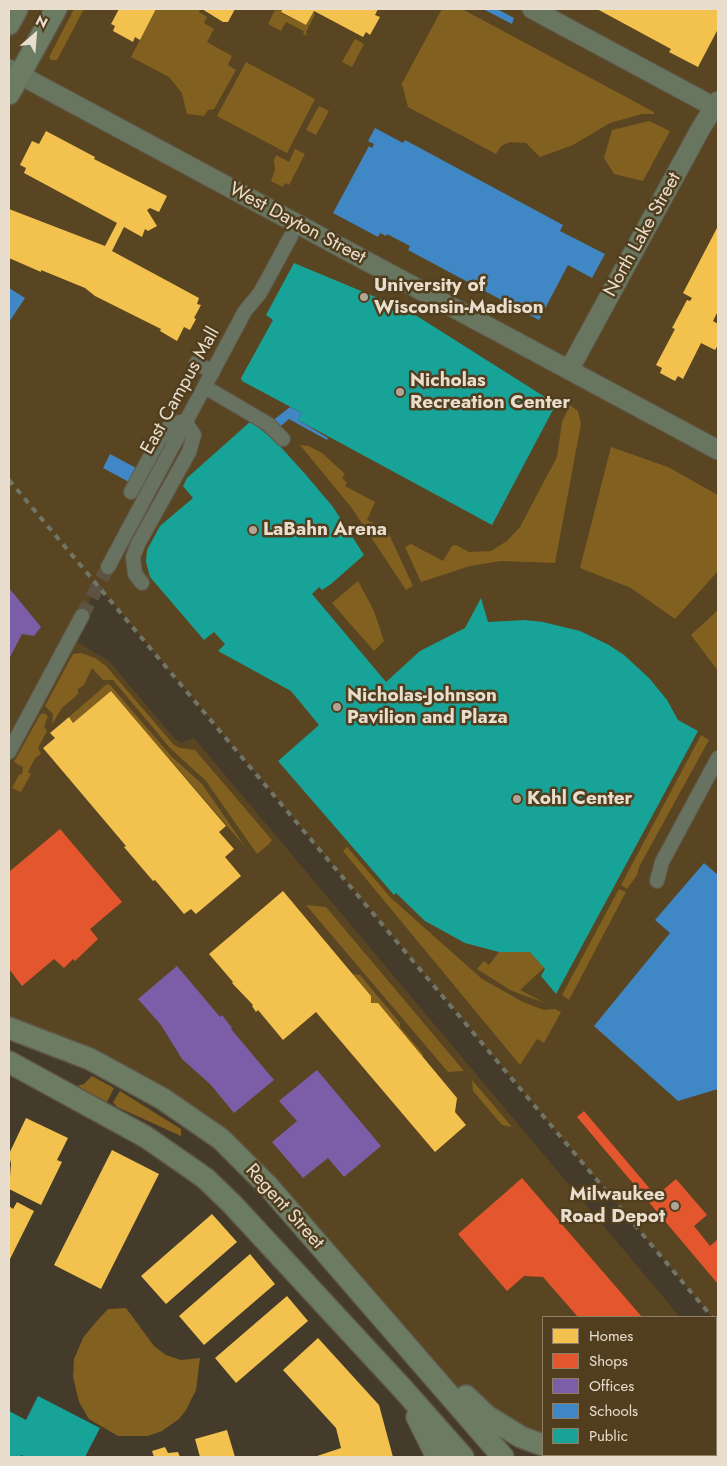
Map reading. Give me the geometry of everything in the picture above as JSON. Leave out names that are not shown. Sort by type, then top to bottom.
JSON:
[{"type":"main road","points":[[9,24],[17,9]]},
{"type":"main road","points":[[9,94],[14,72],[56,9]]},
{"type":"main road","name":"Regent Street","points":[[9,1028],[90,1059],[163,1098],[221,1140],[268,1186],[503,1457]]},
{"type":"main road","name":"Regent Street","points":[[9,1062],[146,1138],[205,1178],[402,1388],[463,1457]]},
{"type":"main road","points":[[384,1319],[487,1416],[522,1437],[542,1445]]},
{"type":"main road","points":[[402,1388],[437,1457]]},
{"type":"street","points":[[532,9],[717,106]]},
{"type":"street","name":"West Dayton Street","points":[[14,72],[718,450]]},
{"type":"street","name":"North Lake Street","points":[[569,370],[701,128],[717,106]]},
{"type":"street","name":"East Campus Mall","points":[[108,567],[245,311],[260,293],[291,236]]},
{"type":"street","points":[[196,363],[213,372]]},
{"type":"street","points":[[205,387],[268,424],[283,439]]},
{"type":"street","points":[[131,492],[159,440],[171,424],[185,422],[194,435],[189,452],[138,544],[133,557],[135,574],[142,583]]},
{"type":"street","points":[[9,752],[82,616]]},
{"type":"street","points":[[657,881],[662,862],[718,758]]},
{"type":"street","points":[[714,1457],[718,1456]]},
{"type":"shaded area","name":"University of Wisconsin-Madison","points":[[9,9],[718,9],[718,1324],[717,1316],[711,1316],[98,585],[70,638],[109,661],[175,739],[181,743],[194,738],[679,1316],[542,1316],[542,1444],[487,1416],[384,1319],[221,1139],[9,1028]]},
{"type":"shaded area","points":[[74,9],[84,9],[57,60],[51,60],[49,57]]},
{"type":"shaded area","points":[[156,9],[200,9],[199,12],[207,17],[204,23],[214,29],[207,42],[232,56],[228,65],[236,70],[214,109],[208,110],[204,116],[187,114],[182,93],[169,77],[131,57]]},
{"type":"shaded area","points":[[276,9],[283,9],[281,13],[306,25],[313,12],[315,14],[306,32],[307,36],[303,34],[304,31],[286,22],[281,31],[268,24],[275,10],[279,12]]},
{"type":"shaded area","points":[[442,9],[462,9],[654,112],[654,114],[642,114],[610,123],[573,145],[540,157],[526,143],[510,142],[501,146],[496,154],[408,107],[401,85]]},
{"type":"shaded area","points":[[355,39],[364,44],[352,67],[342,62]]},
{"type":"shaded area","points":[[246,62],[315,99],[287,153],[217,116]]},
{"type":"shaded area","points":[[319,106],[329,111],[316,135],[306,130]]},
{"type":"shaded area","points":[[649,121],[670,131],[643,181],[614,174],[604,158],[612,130]]},
{"type":"shaded area","points":[[295,149],[305,154],[289,185],[285,183],[283,187],[271,181],[275,170],[274,160],[276,155],[289,162]]},
{"type":"shaded area","points":[[570,405],[578,411],[581,424],[555,563],[501,561],[470,566],[421,582],[405,547],[411,544],[443,561],[452,546],[456,545],[469,552],[491,551],[507,541],[520,527],[557,457],[562,422]]},
{"type":"shaded area","points":[[300,445],[309,446],[322,453],[345,474],[342,478],[347,483],[345,486],[375,502],[367,520],[387,530],[413,586],[406,590],[351,507]]},
{"type":"shaded area","points":[[611,447],[668,467],[718,495],[718,571],[675,619],[631,588],[580,568]]},
{"type":"shaded area","points":[[358,581],[374,611],[384,641],[374,651],[332,603]]},
{"type":"shaded area","points":[[718,610],[718,671],[691,635]]},
{"type":"shaded area","points":[[81,653],[95,658],[106,666],[174,745],[180,748],[195,750],[272,840],[268,845],[257,854],[206,781],[170,748],[113,680],[103,680],[92,668],[84,685],[78,689],[78,694],[62,708],[52,724],[53,714],[45,706],[73,654]]},
{"type":"shaded area","points":[[107,684],[110,685],[172,757],[202,784],[246,848],[111,691],[73,723],[69,717]]},
{"type":"shaded area","points":[[43,713],[48,716],[44,727],[47,731],[38,748],[41,754],[35,758],[28,772],[31,774],[21,792],[12,788],[19,775],[22,774],[23,767],[14,762],[40,715]]},
{"type":"shaded area","points":[[701,735],[709,740],[639,867],[637,875],[627,889],[621,885]]},
{"type":"shaded area","points":[[347,847],[391,898],[482,979],[523,1002],[544,1010],[555,1009],[561,1012],[544,1043],[537,1039],[520,1065],[343,851]]},
{"type":"shaded area","points":[[619,889],[626,892],[569,1000],[562,995]]},
{"type":"shaded area","points":[[306,905],[326,907],[464,1071],[448,1072]]},
{"type":"shaded area","points":[[499,952],[530,952],[544,968],[520,990],[545,1003],[512,991],[477,969],[484,961],[489,965]]},
{"type":"shaded area","points":[[353,974],[360,975],[400,1023],[400,1027],[423,1054],[423,1058],[378,1004],[371,1003],[371,996]]},
{"type":"shaded area","points":[[92,1076],[114,1088],[107,1102],[77,1086],[84,1084]]},
{"type":"shaded area","points":[[472,1080],[512,1127],[502,1125],[473,1091]]},
{"type":"shaded area","points":[[120,1091],[181,1129],[181,1136],[117,1107],[113,1102]]},
{"type":"shaded area","points":[[126,1308],[154,1346],[166,1355],[181,1360],[200,1358],[196,1390],[186,1410],[179,1419],[162,1431],[148,1436],[118,1436],[89,1419],[79,1402],[73,1377],[74,1359],[83,1338],[108,1309]]},
{"type":"building: Homes","points":[[119,9],[156,9],[140,40],[135,37],[133,42],[113,31],[115,26],[111,24]]},
{"type":"building: Homes","points":[[202,9],[235,9],[228,22],[223,22]]},
{"type":"building: Homes","points":[[283,9],[378,9],[375,15],[380,17],[370,35],[366,32],[363,37],[314,11],[306,25],[281,12]]},
{"type":"building: Homes","points":[[597,9],[718,9],[718,29],[698,67],[669,52],[671,49]]},
{"type":"building: Homes","points":[[46,131],[95,157],[94,159],[167,196],[159,212],[150,208],[147,210],[157,226],[148,231],[145,229],[142,237],[124,227],[112,251],[199,298],[197,304],[201,305],[194,318],[196,319],[190,330],[184,327],[177,341],[160,331],[161,329],[95,296],[85,288],[9,258],[9,209],[105,246],[117,223],[24,173],[26,168],[20,165],[32,141],[39,144]]},
{"type":"building: Homes","points":[[718,226],[718,311],[713,321],[718,324],[718,345],[715,350],[701,343],[683,379],[678,376],[675,381],[660,373],[662,368],[656,365],[675,329],[672,328],[687,300],[690,301],[692,298],[683,293]]},
{"type":"building: Homes","points":[[111,691],[226,826],[219,832],[234,849],[225,857],[241,876],[196,914],[191,909],[184,914],[155,880],[153,881],[124,847],[126,846],[43,748],[55,738],[50,733],[69,717],[73,723]]},
{"type":"building: Homes","points":[[283,891],[371,996],[371,1003],[378,1003],[457,1098],[455,1112],[466,1125],[435,1152],[316,1012],[283,1040],[258,1010],[256,1012],[253,1005],[232,983],[209,954]]},
{"type":"building: Homes","points":[[26,1118],[68,1138],[57,1160],[62,1162],[41,1205],[9,1189],[11,1164],[9,1154]]},
{"type":"building: Homes","points":[[112,1150],[159,1174],[101,1289],[54,1265]]},
{"type":"building: Homes","points":[[17,1202],[34,1211],[9,1261],[9,1206],[13,1209]]},
{"type":"building: Homes","points":[[212,1214],[237,1242],[166,1304],[141,1276]]},
{"type":"building: Homes","points":[[250,1254],[275,1284],[204,1345],[179,1316]]},
{"type":"building: Homes","points":[[287,1296],[308,1321],[236,1383],[215,1358]]},
{"type":"building: Homes","points":[[318,1338],[379,1405],[393,1457],[314,1457],[341,1448],[336,1428],[283,1370]]},
{"type":"building: Homes","points":[[227,1430],[235,1457],[200,1457],[195,1439]]},
{"type":"building: Homes","points":[[165,1447],[168,1453],[178,1452],[180,1457],[154,1457],[152,1451]]},
{"type":"building: Shops","points":[[60,829],[122,902],[90,929],[98,939],[75,961],[73,959],[64,968],[54,959],[22,986],[9,969],[9,872]]},
{"type":"building: Shops","name":"Milwaukee Road Depot","points":[[584,1111],[656,1196],[676,1179],[707,1215],[694,1226],[710,1246],[718,1239],[718,1284],[577,1117]]},
{"type":"building: Shops","points":[[522,1178],[641,1316],[577,1316],[543,1277],[524,1276],[507,1291],[458,1234]]},
{"type":"building: Offices","points":[[9,588],[41,627],[34,636],[22,634],[9,659]]},
{"type":"building: Offices","points":[[177,966],[220,1017],[222,1015],[231,1029],[274,1080],[234,1113],[211,1085],[182,1059],[161,1025],[138,999]]},
{"type":"building: Offices","points":[[317,1070],[381,1146],[344,1177],[328,1158],[303,1178],[272,1142],[297,1121],[279,1101]]},
{"type":"building: Schools","points":[[483,9],[497,9],[514,18],[512,24]]},
{"type":"building: Schools","points":[[375,128],[403,143],[405,140],[563,225],[560,231],[605,254],[592,278],[568,265],[539,320],[408,250],[410,246],[387,234],[386,236],[380,233],[378,237],[333,213],[369,146],[372,148],[374,144],[368,141]]},
{"type":"building: Schools","points":[[9,288],[25,298],[9,322]]},
{"type":"building: Schools","points":[[290,407],[302,413],[298,420],[328,438],[327,440],[289,419],[269,436],[262,429]]},
{"type":"building: Schools","points":[[110,454],[136,468],[129,482],[103,468]]},
{"type":"building: Schools","points":[[704,863],[718,875],[718,1089],[678,1101],[594,1026],[670,933],[655,920]]},
{"type":"building: Public","name":"Nicholas Recreation Center","points":[[294,263],[409,311],[556,404],[492,525],[298,420],[302,413],[242,381],[241,378],[273,320],[266,315]]},
{"type":"building: Public","name":"Kohl Center","points":[[251,421],[278,444],[333,507],[364,555],[331,584],[322,590],[319,587],[312,594],[386,682],[420,651],[465,628],[481,598],[488,622],[525,620],[543,622],[580,631],[609,645],[624,655],[649,678],[667,700],[678,720],[698,731],[556,994],[541,976],[545,969],[530,952],[499,952],[465,943],[425,921],[396,893],[394,895],[278,761],[319,725],[291,691],[218,651],[225,644],[214,632],[204,640],[150,577],[146,562],[147,550],[160,526],[193,498],[183,486],[187,478]]},
{"type":"building: Public","points":[[38,1396],[100,1428],[85,1457],[26,1457],[21,1455],[20,1457],[9,1457],[9,1411],[26,1420]]},
{"type":"tunnel","points":[[82,616],[108,567]]},
{"type":"railway","points":[[9,480],[711,1316]]},
{"type":"place","name":"University of Wisconsin-Madison","points":[[364,297]]},
{"type":"place","name":"Nicholas Recreation Center","points":[[400,392]]},
{"type":"place","name":"LaBahn Arena","points":[[253,530]]},
{"type":"place","name":"Nicholas-Johnson Pavilion and Plaza","points":[[337,707]]},
{"type":"place","name":"Kohl Center","points":[[517,799]]},
{"type":"place","name":"Milwaukee Road Depot","points":[[675,1206]]}]
